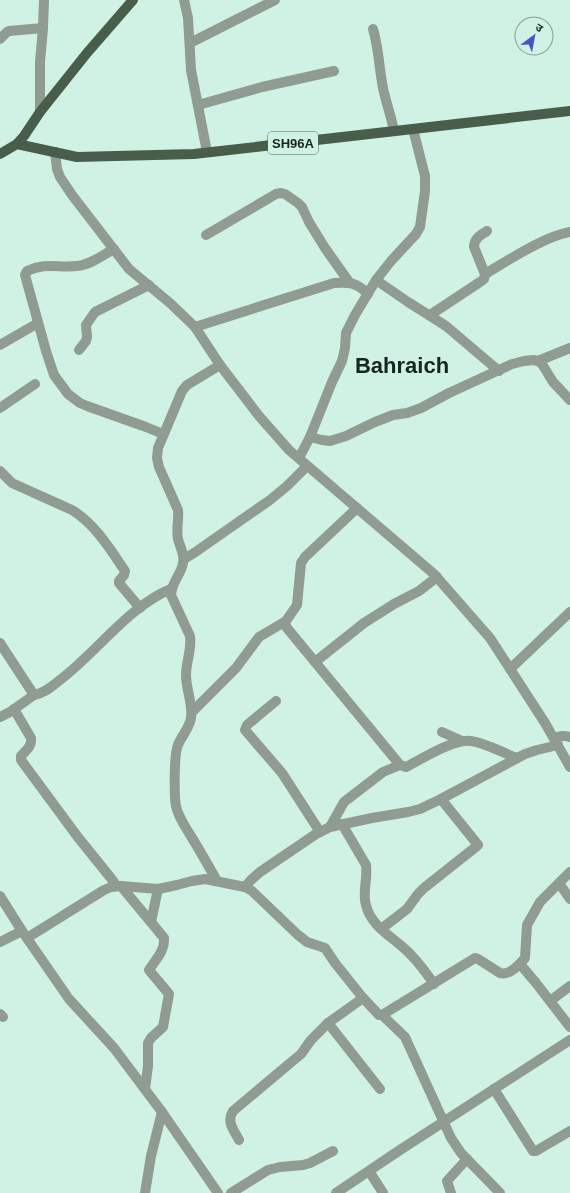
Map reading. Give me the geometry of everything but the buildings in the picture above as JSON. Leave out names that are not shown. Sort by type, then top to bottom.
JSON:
[{"type":"main road","points":[[0,154],[17,144],[24,136],[40,112],[87,53],[133,0]]},
{"type":"main road","name":"SH96A","points":[[17,144],[77,157],[194,154],[570,111]]},
{"type":"street","points":[[40,112],[40,62],[44,0]]},
{"type":"street","points":[[184,0],[188,18],[191,70],[207,152]]},
{"type":"street","points":[[190,43],[275,0]]},
{"type":"street","points":[[1,35],[7,32],[43,28]]},
{"type":"street","points":[[373,29],[379,54],[383,86],[394,131]]},
{"type":"street","points":[[198,105],[262,87],[334,71]]},
{"type":"street","points":[[299,458],[310,437],[342,361],[346,333],[355,315],[376,280],[416,234],[420,227],[426,176],[413,129]]},
{"type":"street","points":[[55,152],[57,169],[60,177],[72,195],[129,269],[170,303],[195,327],[220,364],[259,416],[289,450],[437,577],[490,638],[545,723],[570,767]]},
{"type":"street","points":[[206,235],[276,194],[285,194],[302,207],[309,222],[325,248],[349,282]]},
{"type":"street","points":[[430,316],[484,279],[485,274],[474,247],[474,243],[476,239],[487,231]]},
{"type":"street","points":[[485,274],[543,242],[563,233],[570,232]]},
{"type":"street","points":[[114,249],[83,265],[46,265],[27,271],[25,276],[54,375],[68,394],[80,403],[87,406],[163,434]]},
{"type":"street","points":[[376,280],[457,334],[499,371]]},
{"type":"street","points":[[195,327],[334,283],[349,282],[362,288],[368,294]]},
{"type":"street","points":[[78,350],[86,341],[86,325],[95,312],[149,285]]},
{"type":"street","points":[[0,346],[38,323]]},
{"type":"street","points":[[310,437],[330,441],[346,436],[387,417],[407,413],[421,408],[512,364],[524,361],[538,361],[570,348]]},
{"type":"street","points":[[538,361],[542,364],[553,382],[570,400]]},
{"type":"street","points":[[217,881],[180,817],[176,806],[176,753],[178,745],[189,727],[192,712],[186,674],[190,636],[171,595],[171,589],[182,567],[184,559],[177,533],[179,517],[178,510],[157,458],[158,448],[163,434],[182,391],[187,385],[220,364]]},
{"type":"street","points":[[0,408],[34,384]]},
{"type":"street","points":[[299,458],[322,440]]},
{"type":"street","points":[[184,559],[270,500],[307,466]]},
{"type":"street","points":[[0,471],[12,483],[72,510],[91,525],[102,537],[125,571],[119,583],[140,608]]},
{"type":"street","points":[[192,712],[236,668],[259,637],[286,621],[297,606],[301,563],[305,557],[357,508]]},
{"type":"street","points":[[315,662],[364,623],[394,604],[419,591],[437,577]]},
{"type":"street","points":[[0,717],[14,709],[34,694],[40,694],[45,691],[69,674],[129,617],[159,594],[171,589]]},
{"type":"street","points":[[510,669],[570,612]]},
{"type":"street","points":[[286,621],[287,628],[400,765],[406,767],[447,746],[462,741],[471,741],[482,744],[517,758]]},
{"type":"street","points":[[0,642],[34,694]]},
{"type":"street","points":[[276,701],[247,725],[245,730],[282,773],[325,829]]},
{"type":"street","points":[[14,709],[31,742],[30,747],[21,756],[21,760],[77,836],[114,882],[164,938],[164,945],[149,970],[169,994],[163,1026],[148,1043],[148,1066],[144,1089]]},
{"type":"street","points":[[442,732],[462,741]]},
{"type":"street","points":[[245,887],[260,872],[325,829],[342,824],[420,809],[517,758],[556,742],[560,736],[570,737]]},
{"type":"street","points":[[325,829],[344,802],[384,772],[400,765]]},
{"type":"street","points":[[381,929],[406,908],[424,888],[478,845],[441,799]]},
{"type":"street","points":[[342,824],[366,865],[365,905],[368,913],[381,929],[410,954],[434,984]]},
{"type":"street","points":[[382,1015],[475,958],[504,974],[508,974],[525,958],[527,925],[540,902],[570,872]]},
{"type":"street","points":[[0,942],[24,934],[111,887],[158,888],[205,879],[245,887],[252,891],[307,942],[325,948],[363,998],[379,1015],[382,1015],[404,1037],[445,1121],[451,1138],[461,1153],[500,1193]]},
{"type":"street","points":[[559,883],[570,899]]},
{"type":"street","points":[[151,922],[158,888]]},
{"type":"street","points":[[0,896],[24,934],[69,999],[114,1048],[162,1112],[218,1193]]},
{"type":"street","points":[[520,964],[570,1027]]},
{"type":"street","points":[[550,1001],[570,986]]},
{"type":"street","points":[[239,1140],[229,1119],[233,1111],[301,1054],[311,1040],[328,1022],[363,998]]},
{"type":"street","points":[[328,1022],[380,1089]]},
{"type":"street","points":[[336,1193],[570,1040]]},
{"type":"street","points":[[494,1089],[533,1151],[536,1151],[570,1131]]},
{"type":"street","points":[[145,1193],[150,1162],[162,1112]]},
{"type":"street","points":[[231,1193],[268,1170],[310,1163],[333,1151]]},
{"type":"street","points":[[452,1193],[447,1180],[467,1159]]},
{"type":"street","points":[[369,1171],[383,1193]]},
{"type":"district","name":"Bahraich","points":[[402,365]]}]
